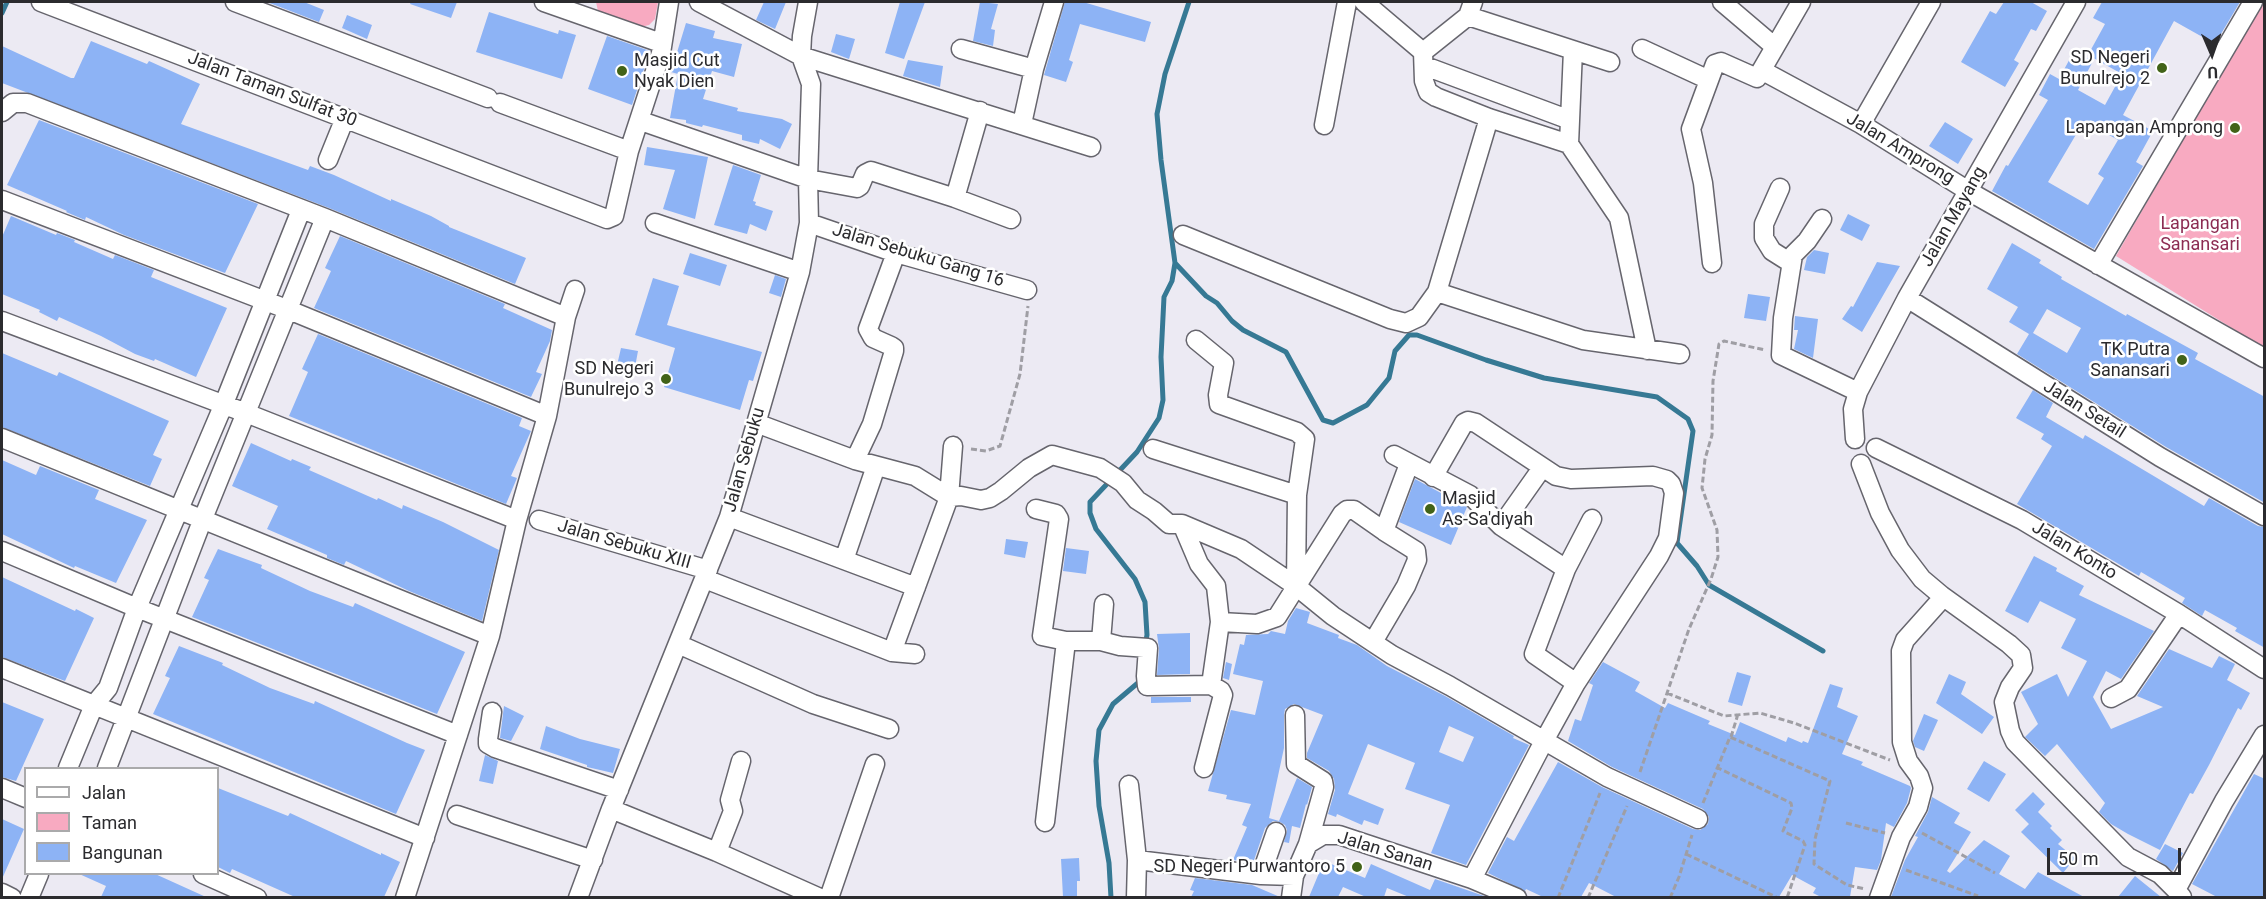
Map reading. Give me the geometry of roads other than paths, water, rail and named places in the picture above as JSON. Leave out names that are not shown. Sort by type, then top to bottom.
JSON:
[{"type":"street","name":"Jalan Taman Sulfat 30","points":[[41,2],[602,219],[611,218],[629,151]]},
{"type":"street","points":[[235,2],[629,151],[661,53],[669,2]]},
{"type":"street","points":[[544,2],[588,9],[661,43]]},
{"type":"street","points":[[699,2],[801,56],[1091,147]]},
{"type":"street","name":"Jalan Sebuku","points":[[578,897],[611,809],[729,517],[800,272],[809,223],[810,84],[801,56],[808,2]]},
{"type":"street","points":[[1022,124],[1034,69],[1054,2]]},
{"type":"street","points":[[1324,125],[1347,2]]},
{"type":"street","points":[[1364,2],[1424,59],[1570,120]]},
{"type":"street","points":[[1722,2],[1775,47]]},
{"type":"street","points":[[1712,263],[1702,183],[1691,131],[1715,64],[1719,62],[1755,78],[1763,70],[1801,2]]},
{"type":"street","points":[[1861,124],[1931,2]]},
{"type":"street","name":"Jalan Mayang","points":[[1855,439],[1853,409],[1858,392],[1907,298],[1970,192],[2076,2]]},
{"type":"street","points":[[2097,265],[2253,2]]},
{"type":"street","points":[[1569,144],[1490,118],[1436,97],[1428,92],[1424,81],[1424,59],[1470,9],[1573,50],[1610,62]]},
{"type":"street","points":[[962,49],[1034,69]]},
{"type":"street","points":[[1642,49],[1710,80]]},
{"type":"street","points":[[1573,50],[1569,144],[1619,218],[1647,350]]},
{"type":"street","name":"Jalan Amprong","points":[[1763,70],[1861,124],[1970,192],[2097,265],[2265,358]]},
{"type":"street","points":[[2,112],[13,103],[27,103],[325,218],[566,317]]},
{"type":"street","points":[[955,198],[980,111]]},
{"type":"street","points":[[328,160],[345,118]]},
{"type":"street","points":[[1183,235],[1390,319],[1406,323],[1419,317],[1437,292],[1490,118]]},
{"type":"street","points":[[641,121],[808,179],[856,188],[871,171],[1011,219]]},
{"type":"street","points":[[1779,188],[1764,224],[1764,238],[1772,251],[1791,263]]},
{"type":"street","points":[[2,200],[289,310],[547,416]]},
{"type":"street","points":[[68,767],[93,705],[108,688],[138,608],[223,406],[301,210]]},
{"type":"street","points":[[107,767],[202,521],[325,218]]},
{"type":"street","points":[[1822,219],[1807,242],[1795,252],[1791,263],[1783,318],[1781,355],[1858,392]]},
{"type":"street","points":[[655,223],[800,272]]},
{"type":"street","name":"Jalan Sebuku Gang 16","points":[[809,223],[896,253],[1027,290]]},
{"type":"street","points":[[855,460],[872,424],[894,351],[891,346],[873,338],[868,329],[896,253]]},
{"type":"street","points":[[405,897],[490,636],[518,520],[547,416],[566,317],[574,290]]},
{"type":"street","points":[[1437,292],[1583,340],[1680,354]]},
{"type":"street","name":"Jalan Setail","points":[[1907,298],[2160,458],[2265,516]]},
{"type":"street","points":[[2,321],[246,413],[518,520]]},
{"type":"street","points":[[1196,340],[1224,363],[1218,395],[1219,404],[1297,432],[1305,439],[1297,495],[1296,586]]},
{"type":"street","points":[[1433,477],[1464,423],[1468,421],[1476,423],[1556,477],[1563,479],[1653,476],[1667,480],[1674,493],[1668,538],[1659,556],[1576,682],[1472,879]]},
{"type":"street","points":[[756,423],[855,460],[915,476],[949,496],[981,500],[990,498],[1029,468],[1052,455],[1100,468],[1123,483],[1137,500],[1169,524],[1182,524],[1241,549],[1373,642],[1607,777],[1698,819]]},
{"type":"street","points":[[2,438],[490,636]]},
{"type":"street","points":[[1861,464],[1873,459],[1876,448],[1868,438],[1855,439],[1850,446],[1850,453],[1854,460],[1861,464],[1880,513],[1900,550],[1922,579],[2009,644],[2021,656],[2023,668],[2010,687],[2004,702],[2010,731],[2015,742],[2128,857],[2160,874],[2179,894],[2224,801],[2265,735]]},
{"type":"street","points":[[892,652],[949,496],[953,446]]},
{"type":"street","name":"Jalan Konto","points":[[1876,448],[2022,520],[2179,614],[2265,669]]},
{"type":"street","points":[[1153,449],[1297,495]]},
{"type":"street","points":[[1384,531],[1402,460],[1470,495],[1501,526],[1566,568]]},
{"type":"street","points":[[844,560],[876,466]]},
{"type":"street","points":[[1501,526],[1542,468]]},
{"type":"street","points":[[1036,509],[1056,514],[1059,519],[1041,634],[1044,638],[1066,641],[1101,641],[1120,646],[1148,648],[1146,676],[1148,686],[1211,685],[1221,691],[1204,768]]},
{"type":"street","points":[[1220,622],[1257,624],[1277,617],[1342,514],[1347,510],[1354,510],[1416,551],[1417,560],[1406,586],[1373,642]]},
{"type":"street","points":[[729,517],[916,586]]},
{"type":"street","points":[[1576,682],[1534,654],[1566,568],[1592,519]]},
{"type":"street","name":"Jalan Sebuku XIII","points":[[539,520],[707,574],[892,652],[915,654]]},
{"type":"street","points":[[1182,524],[1198,564],[1216,586],[1220,622],[1211,685]]},
{"type":"street","points":[[2,551],[138,608],[458,735]]},
{"type":"street","points":[[1880,895],[1904,831],[1918,807],[1918,776],[1908,761],[1902,742],[1899,660],[1905,640],[1939,602],[1941,595]]},
{"type":"street","points":[[1101,641],[1104,604]]},
{"type":"street","points":[[2111,698],[2128,689],[2179,614]]},
{"type":"street","points":[[1045,822],[1066,641]]},
{"type":"street","points":[[678,644],[813,704],[889,729]]},
{"type":"street","points":[[2,668],[425,838]]},
{"type":"street","points":[[492,712],[488,739],[489,744],[495,748],[619,790]]},
{"type":"street","points":[[1291,897],[1294,876],[1308,844],[1324,787],[1323,781],[1296,764],[1295,715]]},
{"type":"street","points":[[717,852],[733,811],[729,800],[741,761]]},
{"type":"street","points":[[829,897],[875,764]]},
{"type":"street","points":[[1129,785],[1137,860],[1136,897]]},
{"type":"street","points":[[2,788],[24,797]]},
{"type":"street","points":[[611,809],[820,897]]},
{"type":"street","points":[[457,815],[593,860]]},
{"type":"street","points":[[1261,875],[1276,832]]},
{"type":"street","name":"Jalan Sanan","points":[[1308,844],[1323,835],[1339,835],[1472,879],[1516,897]]},
{"type":"street","points":[[1137,860],[1261,875],[1294,876]]},
{"type":"street","points":[[29,897],[38,875]]},
{"type":"street","points":[[208,875],[257,897]]},
{"type":"street","points":[[2,893],[12,897]]},
{"type":"waterway","points":[[2,13],[7,2]]},
{"type":"waterway","points":[[1145,645],[1147,635],[1145,602],[1135,579],[1096,529],[1090,513],[1090,502],[1137,452],[1159,418],[1163,400],[1161,357],[1164,297],[1172,281],[1175,263],[1157,114],[1165,74],[1189,2]]},
{"type":"waterway","points":[[1175,263],[1243,330],[1286,352],[1323,420],[1333,423],[1367,405],[1389,378],[1395,351],[1409,335],[1417,335],[1544,378],[1657,397],[1688,419],[1693,431],[1677,543],[1697,566],[1709,585],[1823,651]]},
{"type":"waterway","points":[[1111,898],[1109,863],[1099,806],[1096,761],[1099,730],[1113,704],[1139,682],[1140,678]]},
{"type":"place","name":"SD Negeri Bunulrejo 2","points":[[2162,68]]},
{"type":"place","name":"Masjid Cut Nyak Dien","points":[[622,71]]},
{"type":"place","name":"Lapangan Amprong","points":[[2235,128]]},
{"type":"place","name":"TK Putra Sanansari","points":[[2182,360]]},
{"type":"place","name":"SD Negeri Bunulrejo 3","points":[[666,379]]},
{"type":"place","name":"Masjid As-Sa'diyah","points":[[1430,509]]},
{"type":"place","name":"SD Negeri Purwantoro 5","points":[[1357,867]]},
{"type":"park label","name":"Lapangan Sanansari","points":[[2200,234]]}]
